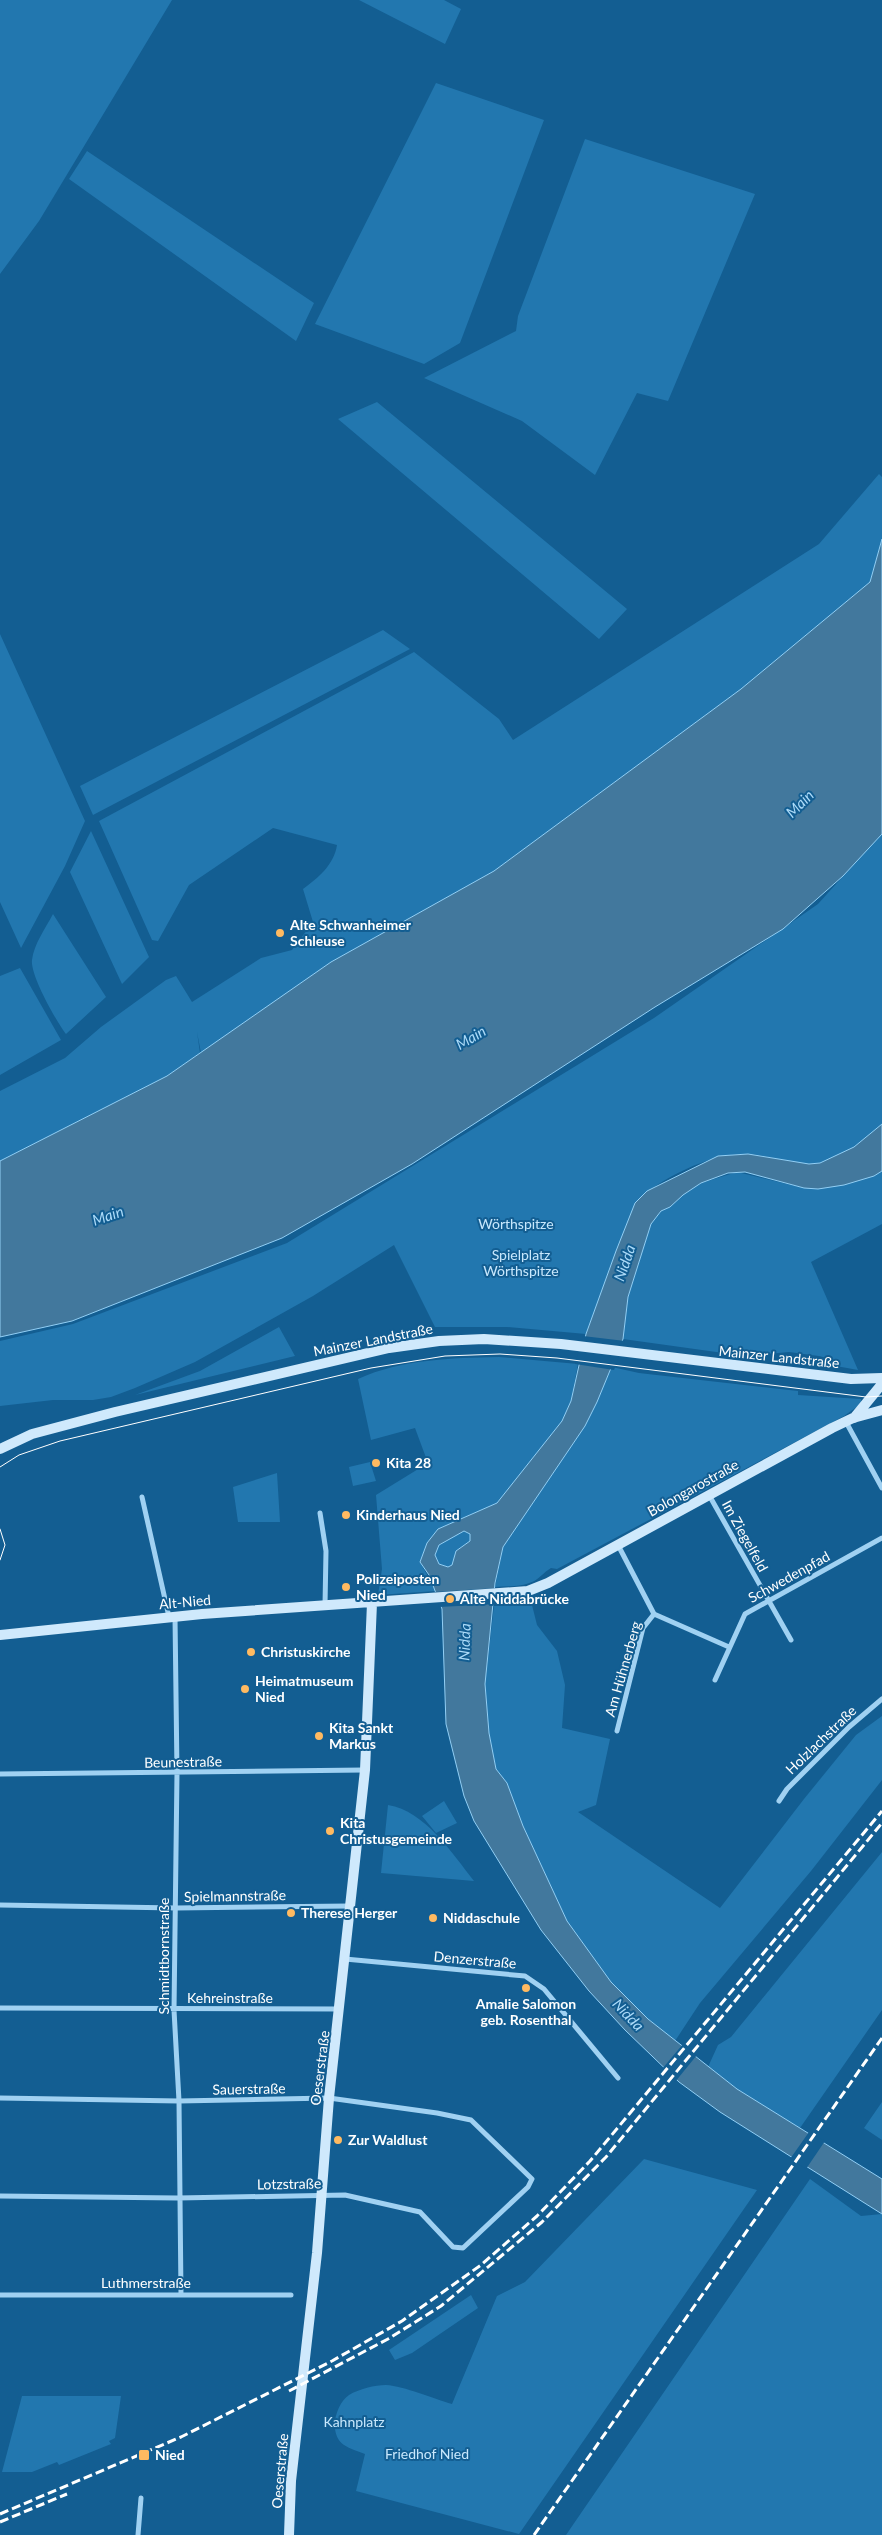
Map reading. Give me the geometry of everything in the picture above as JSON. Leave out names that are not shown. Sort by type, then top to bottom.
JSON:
[{"type":"main road","name":"Mainzer Landstraße","points":[[0,1449],[17,1439],[53,1428],[389,1348],[430,1342],[484,1339],[560,1344],[850,1379]]},
{"type":"main road","points":[[850,1379],[882,1378]]},
{"type":"main road","points":[[849,1420],[881,1387],[850,1379]]},
{"type":"main road","points":[[870,1400],[871,1407],[879,1411]]},
{"type":"main road","name":"Bolongarostraße","points":[[377,1603],[518,1592],[536,1588],[849,1420],[879,1411]]},
{"type":"main road","name":"Alt-Nied","points":[[0,1635],[172,1617],[377,1603]]},
{"type":"main road","name":"Oeserstraße","points":[[289,2535],[292,2475],[313,2292],[329,2098],[365,1770],[377,1603]]},
{"type":"street","points":[[849,1420],[882,1488]]},
{"type":"street","name":"Im Ziegelfeld","points":[[709,1495],[790,1640]]},
{"type":"street","name":"Schmidtbornstraße","points":[[142,1497],[172,1617],[177,1773],[174,2010],[178,2101],[181,2295]]},
{"type":"street","points":[[320,1513],[326,1551],[325,1606]]},
{"type":"street","name":"Schwedenpfad","points":[[715,1680],[745,1614],[882,1538]]},
{"type":"street","points":[[617,1545],[654,1614],[729,1647]]},
{"type":"street","name":"Am Hühnerberg","points":[[617,1731],[643,1628],[654,1614]]},
{"type":"street","name":"Holzlachstraße","points":[[779,1801],[787,1789],[849,1727],[882,1699]]},
{"type":"street","name":"Beunestraße","points":[[0,1774],[365,1770]]},
{"type":"street","name":"Spielmannstraße","points":[[0,1905],[176,1908],[350,1906]]},
{"type":"street","name":"Denzerstraße","points":[[345,1960],[524,1976],[544,1989],[618,2078]]},
{"type":"street","name":"Kehreinstraße","points":[[0,2008],[340,2009]]},
{"type":"street","name":"Sauerstraße","points":[[0,2098],[178,2101],[329,2098],[471,2120],[532,2179]]},
{"type":"street","name":"Lotzstraße","points":[[0,2196],[178,2198],[345,2195],[420,2212],[453,2247],[463,2248],[528,2186],[532,2179]]},
{"type":"street","name":"Luthmerstraße","points":[[0,2295],[291,2295]]},
{"type":"street","points":[[138,2535],[141,2498]]},
{"type":"green space","points":[[0,0],[172,0],[39,221],[0,274]]},
{"type":"green space","points":[[359,0],[444,0],[461,9],[445,44]]},
{"type":"green space","points":[[436,83],[544,120],[460,343],[424,364],[315,324]]},
{"type":"green space","points":[[585,139],[755,194],[668,401],[637,393],[595,475],[522,421],[424,378],[516,331],[518,316]]},
{"type":"green space","points":[[87,151],[314,303],[296,341],[69,179]]},
{"type":"green space","points":[[377,402],[627,609],[599,639],[338,419]]},
{"type":"green space","points":[[879,474],[882,477],[882,539],[870,582],[741,689],[494,871],[331,962],[201,1053],[197,1032],[200,1053],[167,1076],[0,1161],[0,1091],[65,1058],[101,1027],[166,980],[176,976],[192,1002],[261,958],[292,950],[313,922],[303,889],[320,876],[329,865],[337,845],[273,828],[189,885],[158,941],[152,940],[99,821],[414,652],[499,719],[513,740],[819,544]]},
{"type":"green space","points":[[383,630],[410,649],[93,815],[80,786]]},
{"type":"green space","points":[[0,634],[85,821],[65,866],[21,948],[0,902]]},
{"type":"green space","points":[[91,831],[149,957],[122,984],[70,872]]},
{"type":"green space","name":"Wörthspitze","points":[[882,833],[882,1124],[859,1145],[840,1156],[820,1163],[802,1164],[753,1154],[731,1155],[716,1158],[686,1169],[645,1194],[635,1203],[586,1334],[507,1327],[435,1327],[394,1245],[313,1296],[195,1362],[135,1388],[111,1397],[93,1400],[53,1400],[0,1406],[0,1341],[73,1324],[287,1243],[654,1018],[818,904]]},
{"type":"green space","points":[[53,914],[106,997],[66,1034],[44,998],[32,967],[35,948]]},
{"type":"green space","points":[[20,968],[61,1040],[0,1075],[0,976]]},
{"type":"green space","points":[[882,1171],[882,1224],[811,1262],[858,1370],[836,1366],[827,1358],[789,1352],[745,1356],[623,1339],[628,1297],[651,1224],[661,1211],[670,1207],[683,1195],[701,1183],[737,1172],[804,1188],[874,1176]]},
{"type":"green space","points":[[279,1327],[295,1356],[135,1395],[200,1371]]},
{"type":"green space","points":[[499,1357],[578,1364],[571,1401],[562,1421],[497,1503],[438,1529],[427,1543],[420,1562],[436,1591],[378,1595],[382,1569],[376,1495],[428,1463],[415,1428],[371,1440],[358,1379],[392,1367],[427,1361]]},
{"type":"green space","points":[[612,1367],[639,1373],[798,1391],[798,1395],[861,1399],[861,1404],[844,1416],[557,1569],[551,1568],[528,1584],[495,1587],[503,1547],[585,1426]]},
{"type":"green space","points":[[370,1462],[376,1481],[353,1486],[349,1467]]},
{"type":"green space","points":[[277,1473],[280,1522],[238,1522],[233,1487]]},
{"type":"green space","points":[[464,1531],[470,1534],[470,1541],[456,1551],[452,1565],[448,1567],[439,1564],[435,1555],[439,1545]]},
{"type":"green space","points":[[532,1605],[537,1625],[557,1651],[565,1685],[562,1728],[610,1739],[596,1805],[578,1812],[720,1908],[856,1735],[882,1716],[882,1780],[811,1871],[700,2003],[675,2041],[648,2019],[611,1982],[567,1921],[523,1826],[507,1783],[496,1769],[489,1733],[485,1684],[494,1606]]},
{"type":"green space","points":[[444,1801],[457,1823],[436,1833],[422,1816]]},
{"type":"green space","points":[[388,1805],[414,1815],[426,1824],[447,1846],[474,1881],[381,1873]]},
{"type":"green space","points":[[882,1852],[882,2010],[800,2128],[737,2089],[708,2067],[718,2045],[731,2037]]},
{"type":"green space","points":[[882,2102],[882,2140],[864,2128]]},
{"type":"green space","points":[[644,2159],[757,2190],[519,2534],[356,2491],[365,2454],[344,2445],[336,2434],[335,2420],[340,2405],[344,2400],[349,2395],[362,2389],[386,2385],[410,2390],[452,2404],[497,2296],[525,2282]]},
{"type":"green space","points":[[810,2179],[861,2216],[882,2214],[882,2535],[566,2535]]},
{"type":"green space","points":[[471,2295],[478,2308],[412,2353],[395,2360],[389,2350]]},
{"type":"green space","points":[[22,2396],[121,2396],[115,2438],[109,2441],[111,2444],[59,2465],[57,2462],[32,2472],[2,2472]]},
{"type":"water","name":"Main","points":[[882,539],[882,834],[843,876],[783,929],[655,1007],[412,1164],[282,1238],[72,1321],[0,1337],[0,1161],[167,1076],[331,962],[494,871],[741,689],[870,582]]},
{"type":"water","name":"Nidda","points":[[882,1124],[882,1171],[874,1176],[844,1185],[818,1189],[804,1188],[745,1172],[728,1173],[701,1183],[683,1195],[670,1207],[661,1211],[651,1224],[628,1297],[623,1339],[597,1402],[585,1426],[503,1547],[495,1583],[485,1684],[489,1733],[496,1769],[507,1783],[523,1826],[567,1921],[611,1982],[648,2019],[737,2089],[882,2179],[882,2214],[720,2112],[679,2082],[625,2030],[589,1991],[541,1930],[474,1821],[464,1796],[446,1724],[442,1609],[429,1575],[420,1562],[427,1543],[438,1529],[497,1503],[562,1421],[571,1401],[586,1334],[616,1251],[635,1203],[647,1191],[718,1156],[748,1154],[809,1164],[820,1163],[854,1147]],"holes":[[[464,1531],[470,1534],[470,1541],[456,1551],[452,1565],[448,1567],[439,1564],[435,1555],[439,1545]]]},
{"type":"pier","points":[[583,1336],[625,1341],[614,1370],[575,1364]]},
{"type":"pier","points":[[497,1588],[496,1604],[439,1607],[434,1592]]},
{"type":"pier","points":[[683,2044],[697,2055],[675,2082],[662,2069]]},
{"type":"pier","points":[[809,2132],[825,2141],[806,2169],[790,2159]]},
{"type":"tram line","points":[[0,1467],[19,1455],[60,1441],[371,1368],[445,1356],[500,1354],[557,1358],[866,1397],[882,1396]]},
{"type":"tram line","points":[[0,1529],[5,1545],[0,1560]]},
{"type":"railway","points":[[0,2514],[181,2437],[332,2361],[402,2321],[481,2265],[537,2216],[590,2161],[882,1811]]},
{"type":"railway","points":[[289,2391],[388,2339],[441,2306],[542,2222],[606,2157],[882,1823]]},
{"type":"railway","points":[[534,2535],[882,2038]]},
{"type":"railway","points":[[0,2522],[67,2494]]},
{"type":"place","name":"Alte Schwanheimer Schleuse","points":[[280,933]]},
{"type":"place","name":"Kita 28","points":[[376,1463]]},
{"type":"place","name":"Kinderhaus Nied","points":[[346,1515]]},
{"type":"place","name":"Polizeiposten Nied","points":[[346,1587]]},
{"type":"place","name":"Alte Niddabrücke","points":[[450,1599]]},
{"type":"place","name":"Christuskirche","points":[[251,1652]]},
{"type":"place","name":"Heimatmuseum Nied","points":[[245,1689]]},
{"type":"place","name":"Kita Sankt Markus","points":[[319,1736]]},
{"type":"place","name":"Kita Christusgemeinde","points":[[330,1831]]},
{"type":"place","name":"Therese Herger","points":[[291,1913]]},
{"type":"place","name":"Niddaschule","points":[[433,1918]]},
{"type":"place","name":"Amalie Salomon geb. Rosenthal","points":[[526,1988]]},
{"type":"place","name":"Zur Waldlust","points":[[338,2140]]},
{"type":"place","name":"Nied","points":[[144,2455]]},
{"type":"park label","name":"Spielplatz Wörthspitze","points":[[521,1264]]},
{"type":"park label","name":"Kahnplatz","points":[[354,2422]]},
{"type":"park label","name":"Friedhof Nied","points":[[427,2454]]}]
